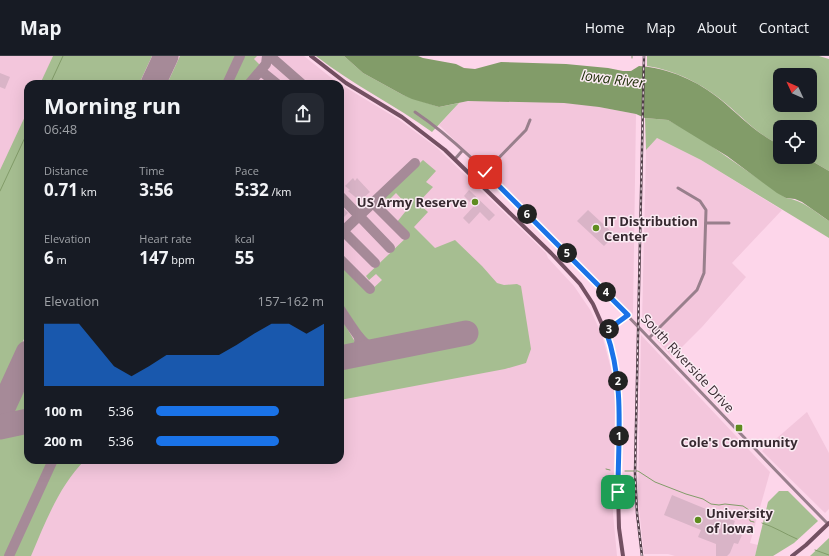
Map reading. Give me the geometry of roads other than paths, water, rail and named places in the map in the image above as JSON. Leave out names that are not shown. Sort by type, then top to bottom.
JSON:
[{"type":"main road","points":[[311,56],[341,80]]},
{"type":"main road","points":[[344,82],[407,120],[455,159],[572,275],[593,304],[606,331],[616,363],[619,387],[618,492],[623,556]]},
{"type":"main road","points":[[792,556],[828,524]]},
{"type":"street","name":"South Riverside Drive","points":[[415,112],[437,127],[485,172],[650,337],[828,524]]},
{"type":"street","points":[[485,172],[526,130],[530,120]]},
{"type":"street","points":[[455,159],[462,151]]},
{"type":"street","points":[[650,337],[698,290],[702,283],[705,271],[706,210],[703,204],[678,188]]},
{"type":"street","points":[[706,223],[729,223]]},
{"type":"street","points":[[606,331],[628,315]]},
{"type":"water","name":"Iowa River","points":[[344,56],[418,56],[456,64],[464,68],[475,69],[501,62],[566,64],[623,71],[631,71],[639,66],[661,69],[693,81],[703,87],[721,100],[756,130],[773,142],[773,164],[817,164],[829,171],[829,221],[802,202],[795,199],[786,198],[777,193],[727,156],[668,120],[645,118],[636,114],[599,107],[564,103],[468,101],[439,107],[403,95],[363,73]]},
{"type":"waterway","points":[[52,80],[63,56]]},
{"type":"waterway","points":[[0,191],[24,140]]},
{"type":"waterway","points":[[606,469],[610,470]]},
{"type":"waterway","points":[[625,471],[638,471],[655,482],[703,499],[711,504],[743,506],[749,510],[750,521],[754,522]]},
{"type":"waterway","points":[[762,523],[797,539]]},
{"type":"waterway","points":[[815,550],[829,555]]},
{"type":"railway","points":[[642,556],[637,513],[635,473],[644,56]]},
{"type":"place","name":"US Army Reserve","points":[[475,202]]},
{"type":"place","name":"IT Distribution Center","points":[[596,228]]},
{"type":"place","name":"Cole's Community","points":[[739,428]]},
{"type":"place","name":"University of Iowa","points":[[698,520]]}]
